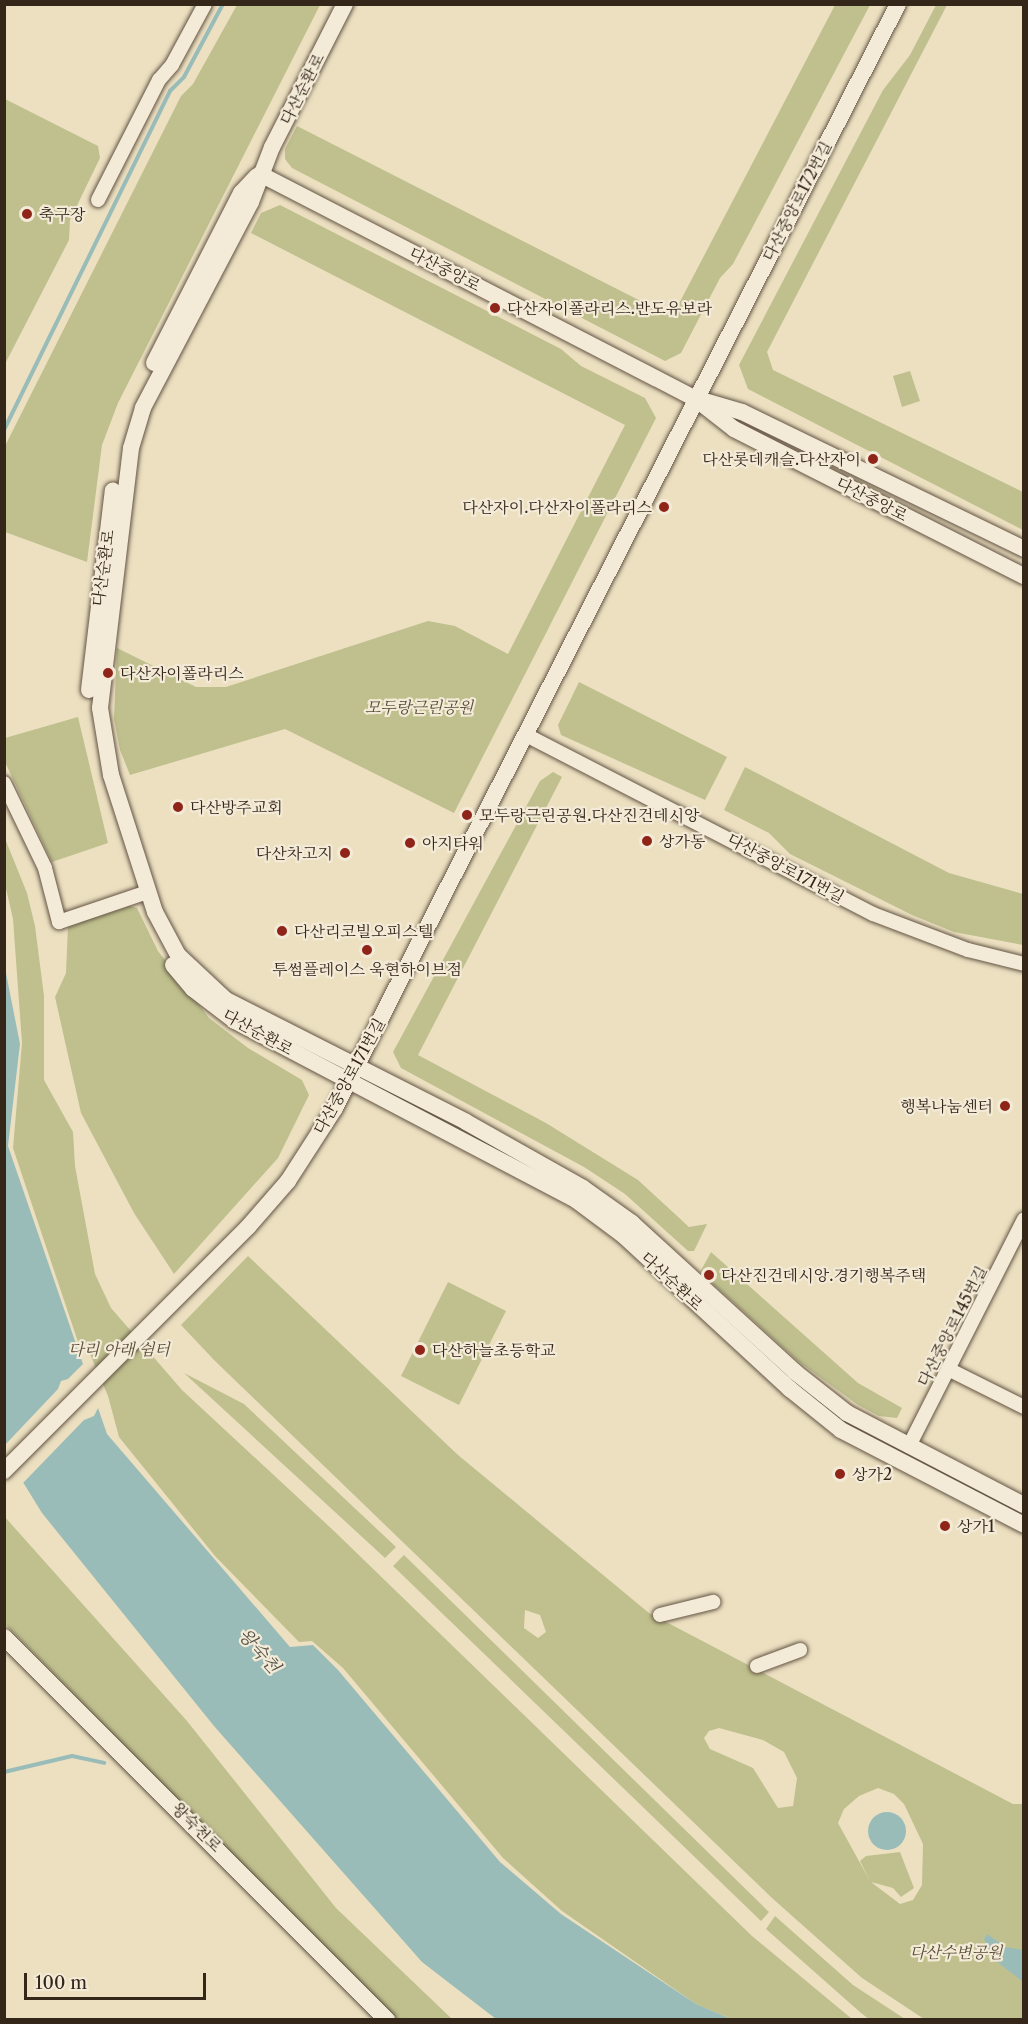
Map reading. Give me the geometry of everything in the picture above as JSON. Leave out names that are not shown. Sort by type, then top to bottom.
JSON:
[{"type":"street","points":[[98,200],[159,80],[172,65],[204,4]]},
{"type":"street","name":"다산순환로","points":[[345,4],[260,174],[241,193],[172,324],[132,413],[119,453],[93,640],[89,709],[102,778],[143,893],[178,955],[211,988],[242,1010],[576,1200],[623,1235],[694,1303],[834,1425],[1023,1525]]},
{"type":"street","name":"다산중앙로172번길","points":[[694,398],[898,4]]},
{"type":"street","name":"다산중앙로","points":[[260,174],[694,398],[735,429],[1023,576]]},
{"type":"street","name":"다산중앙로","points":[[694,398],[742,412],[1023,549]]},
{"type":"street","name":"다산중앙로171번길","points":[[4,1471],[228,1248],[288,1181],[352,1073],[526,735],[694,398]]},
{"type":"street","name":"다산중앙로171번길","points":[[526,735],[873,914],[958,947],[1023,964]]},
{"type":"street","points":[[4,783],[45,868],[59,922],[143,893]]},
{"type":"street","name":"다산순환로","points":[[352,1073],[496,1138],[610,1206],[820,1393],[873,1429],[1023,1505]]},
{"type":"street","name":"다산중앙로145번길","points":[[909,1446],[1023,1219]]},
{"type":"street","points":[[948,1369],[1023,1407]]},
{"type":"street","points":[[660,1615],[712,1602]]},
{"type":"street","name":"왕숙천로","points":[[4,1637],[387,2019]]},
{"type":"street","points":[[757,1666],[800,1650]]},
{"type":"green space","points":[[237,5],[320,5],[118,403],[102,445],[87,562],[5,532],[5,446],[181,96],[193,84]]},
{"type":"green space","points":[[835,5],[870,5],[733,264],[720,278],[681,353],[665,361],[292,168],[285,159],[285,149],[297,126],[672,317]]},
{"type":"green space","points":[[936,5],[947,5],[767,352],[773,370],[1023,492],[1023,530],[748,389],[739,365],[883,90],[910,55]]},
{"type":"green space","points":[[5,99],[98,146],[100,158],[70,220],[69,240],[5,364]]},
{"type":"green space","name":"모두랑근린공원","points":[[280,205],[561,349],[581,366],[645,398],[656,418],[454,813],[285,729],[130,775],[120,750],[114,719],[117,648],[196,687],[226,687],[428,621],[455,626],[508,654],[625,425],[251,233],[261,213]]},
{"type":"green space","points":[[910,371],[920,401],[902,407],[893,376]]},
{"type":"green space","points":[[579,682],[727,757],[705,800],[561,735],[558,725]]},
{"type":"green space","points":[[78,717],[108,843],[52,862],[5,762],[5,738]]},
{"type":"green space","points":[[745,767],[949,873],[1023,894],[1023,945],[954,932],[912,915],[790,854],[769,833],[724,810]]},
{"type":"green space","points":[[553,772],[562,777],[418,1055],[546,1123],[638,1180],[689,1227],[707,1224],[694,1251],[688,1251],[625,1194],[584,1167],[401,1068],[393,1052],[540,781]]},
{"type":"green space","name":"다리 아래 쉼터","points":[[4,836],[27,893],[35,926],[44,996],[44,1080],[73,1132],[75,1166],[95,1274],[111,1308],[182,1390],[334,1531],[752,1936],[852,2019],[731,2019],[696,2004],[562,1911],[503,1858],[343,1668],[312,1641],[299,1642],[215,1556],[119,1437],[108,1396],[84,1340],[78,1342],[13,1148],[22,1043],[13,919],[5,884]]},
{"type":"green space","points":[[130,906],[137,908],[158,951],[209,1018],[248,1048],[302,1080],[309,1095],[278,1158],[174,1274],[134,1213],[81,1113],[55,997],[66,973],[68,926]]},
{"type":"green space","points":[[711,1252],[858,1383],[902,1408],[897,1418],[879,1416],[858,1405],[798,1361],[700,1272]]},
{"type":"green space","name":"다산수변공원","points":[[248,1256],[458,1455],[649,1613],[1013,1804],[1023,1804],[1023,2019],[924,2019],[862,1978],[772,1898],[214,1360],[181,1325]],"holes":[[[525,1610],[540,1615],[546,1632],[538,1638],[524,1628]],[[719,1728],[763,1740],[784,1752],[797,1778],[793,1806],[778,1808],[753,1768],[710,1749],[704,1738],[709,1731]],[[878,1788],[894,1794],[904,1804],[923,1844],[922,1885],[913,1900],[900,1904],[871,1882],[893,1888],[901,1897],[914,1888],[900,1852],[866,1856],[860,1861],[870,1881],[838,1823],[844,1809],[859,1796]]]},
{"type":"green space","points":[[448,1282],[506,1311],[459,1405],[401,1376]]},
{"type":"green space","points":[[184,1373],[244,1404],[396,1547],[385,1558]]},
{"type":"green space","points":[[4,1516],[187,1721],[336,1908],[452,2019],[394,2019],[5,1624]]},
{"type":"green space","points":[[404,1555],[769,1912],[761,1921],[393,1566]]},
{"type":"green space","points":[[775,1916],[853,1985],[905,2019],[869,2019],[861,2013],[766,1929]]},
{"type":"water","name":"왕숙천","points":[[4,963],[20,1044],[8,1146],[107,1434],[290,1647],[313,1645],[338,1670],[500,1862],[561,1914],[696,2004],[731,2019],[496,2019],[422,1962],[214,1726],[42,1513],[5,1453]]},
{"type":"water","points":[[887,1812],[900,1818],[906,1831],[900,1844],[887,1850],[874,1844],[868,1831],[874,1818]]},
{"type":"water","points":[[987,1934],[1006,1947],[1023,1950],[1023,1982],[991,1957],[984,1939]]},
{"type":"pier","points":[[85,1362],[100,1404],[94,1416],[84,1420],[21,1485],[4,1458],[5,1445],[58,1389],[61,1381],[68,1379]]},
{"type":"waterway","points":[[4,430],[170,91],[184,77],[223,4]]},
{"type":"waterway","points":[[4,1772],[72,1756],[104,1763]]},
{"type":"place","name":"축구장","points":[[27,214]]},
{"type":"place","name":"다산자이폴라리스.반도유보라","points":[[495,308]]},
{"type":"place","name":"다산롯데캐슬.다산자이","points":[[873,459]]},
{"type":"place","name":"다산자이.다산자이폴라리스","points":[[664,507]]},
{"type":"place","name":"다산자이폴라리스","points":[[108,673]]},
{"type":"place","name":"다산방주교회","points":[[178,807]]},
{"type":"place","name":"모두랑근린공원.다산진건데시앙","points":[[467,815]]},
{"type":"place","name":"상가동","points":[[647,841]]},
{"type":"place","name":"아지타워","points":[[410,843]]},
{"type":"place","name":"다산차고지","points":[[345,853]]},
{"type":"place","name":"다산리코빌오피스텔","points":[[282,931]]},
{"type":"place","name":"투썸플레이스 욱현하이브점","points":[[367,950]]},
{"type":"place","name":"행복나눔센터","points":[[1005,1106]]},
{"type":"place","name":"다산진건데시앙.경기행복주택","points":[[709,1275]]},
{"type":"place","name":"다산하늘초등학교","points":[[420,1350]]},
{"type":"place","name":"상가2","points":[[840,1474]]},
{"type":"place","name":"상가1","points":[[945,1526]]}]
